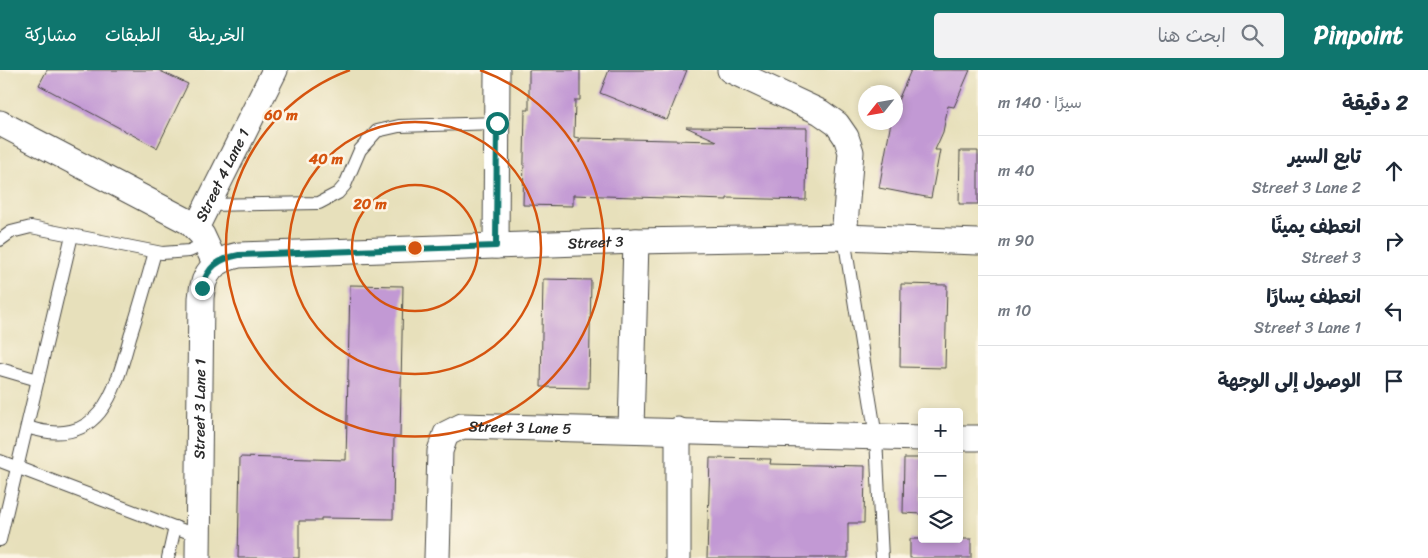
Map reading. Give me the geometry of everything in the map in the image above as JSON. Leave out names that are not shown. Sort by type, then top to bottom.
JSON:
[{"type":"street","name":"Street 4 Lane 1","points":[[206,245],[208,205],[275,70]]},
{"type":"street","points":[[496,246],[497,70]]},
{"type":"street","points":[[730,70],[820,112],[837,124],[846,137],[851,152],[844,237]]},
{"type":"street","points":[[0,123],[181,218],[206,245]]},
{"type":"street","name":"Street 3","points":[[206,245],[239,255],[636,241],[844,237],[978,242]]},
{"type":"street","points":[[631,429],[636,241]]},
{"type":"street","name":"Street 3 Lane 1","points":[[198,547],[201,298],[206,245]]},
{"type":"street","name":"Street 3 Lane 5","points":[[437,558],[440,451],[446,434],[462,426],[678,430],[918,438]]},
{"type":"street","points":[[678,430],[678,558]]},
{"type":"street","points":[[963,438],[978,438]]},
{"type":"lane","points":[[208,205],[319,203],[338,192],[345,185],[360,150],[377,131],[399,126],[497,123]]},
{"type":"lane","points":[[0,240],[11,232],[31,227],[155,252],[176,254],[206,245]]},
{"type":"lane","points":[[0,540],[72,235]]},
{"type":"lane","points":[[844,237],[876,437],[882,558]]},
{"type":"lane","points":[[27,427],[49,433],[72,430],[92,420],[108,402],[118,381],[155,252]]},
{"type":"lane","points":[[0,369],[38,380]]},
{"type":"lane","points":[[0,461],[175,527],[198,547]]},
{"type":"lane","points":[[168,558],[175,527]]},
{"type":"building","points":[[47,70],[158,70],[188,84],[157,148],[39,85]]},
{"type":"building","points":[[529,70],[580,70],[580,100],[575,100],[574,137],[579,138],[579,142],[581,138],[717,141],[686,127],[807,128],[806,200],[727,198],[727,200],[573,195],[573,206],[523,205],[525,110],[529,110]]},
{"type":"building","points":[[609,70],[687,70],[667,120],[600,93]]},
{"type":"building","points":[[911,70],[970,70],[954,107],[948,106],[943,132],[935,150],[940,150],[931,198],[879,188],[890,130],[903,130],[903,89]]},
{"type":"building","points":[[960,151],[978,151],[978,204],[959,204]]},
{"type":"building","points":[[543,279],[591,280],[589,388],[541,387]]},
{"type":"building","points":[[901,284],[947,285],[945,368],[900,367]]},
{"type":"building","points":[[350,285],[403,286],[400,437],[394,437],[393,519],[321,518],[321,521],[299,521],[299,558],[238,558],[240,457],[346,460]]},
{"type":"building","points":[[710,458],[771,459],[770,464],[865,466],[864,523],[848,523],[848,558],[707,558]]},
{"type":"building","points":[[904,458],[918,458],[918,514],[903,513]]},
{"type":"building","points":[[910,539],[918,539],[918,543],[963,543],[963,539],[971,539],[971,558],[910,558]]},
{"type":"route","points":[[202,288],[204,279],[214,263],[239,255],[496,246],[497,123]]}]
